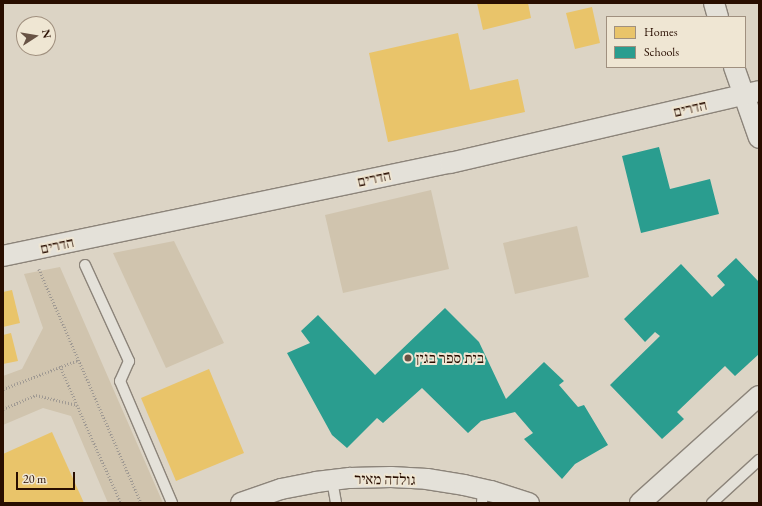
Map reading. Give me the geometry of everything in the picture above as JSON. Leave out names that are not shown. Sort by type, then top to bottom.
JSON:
[{"type":"street","points":[[714,3],[718,16]]},
{"type":"street","points":[[735,68],[751,94],[759,138]]},
{"type":"street","name":"הדרים","points":[[3,256],[450,163],[751,94]]},
{"type":"street","points":[[647,501],[759,396]]},
{"type":"street","name":"גולדה מאיר","points":[[241,503],[281,489],[332,480],[391,477],[427,479],[482,496],[529,503]]},
{"type":"lane","points":[[85,265],[129,361],[120,381],[172,503]]},
{"type":"lane","points":[[712,503],[759,460]]},
{"type":"lane","points":[[332,480],[336,503]]},
{"type":"path","points":[[30,250],[141,503]]},
{"type":"path","points":[[3,389],[78,360]]},
{"type":"path","points":[[60,366],[121,503]]},
{"type":"path","points":[[3,409],[36,395],[77,405]]},
{"type":"shaded area","points":[[431,190],[449,269],[343,293],[325,215]]},
{"type":"shaded area","points":[[577,226],[589,277],[515,294],[503,243]]},
{"type":"shaded area","points":[[174,241],[224,343],[166,368],[113,253]]},
{"type":"shaded area","points":[[60,267],[163,503],[108,503],[71,416],[43,408],[3,425],[3,376],[22,369],[43,328],[24,274]]},
{"type":"building: Homes","points":[[477,3],[528,3],[531,18],[483,30]]},
{"type":"building: Homes","points":[[592,7],[600,43],[575,49],[566,13]]},
{"type":"building: Homes","points":[[458,33],[470,90],[518,79],[525,112],[388,142],[369,53]]},
{"type":"building: Homes","points":[[12,290],[20,323],[3,327],[3,292]]},
{"type":"building: Homes","points":[[11,333],[18,361],[3,364],[3,335]]},
{"type":"building: Homes","points":[[209,369],[244,453],[176,481],[141,398]]},
{"type":"building: Homes","points":[[52,432],[84,503],[3,503],[3,454]]},
{"type":"building: Schools","points":[[659,147],[670,189],[710,179],[719,214],[641,233],[622,156]]},
{"type":"building: Schools","points":[[736,258],[759,282],[759,354],[735,376],[725,366],[677,412],[684,419],[662,439],[610,385],[660,336],[655,332],[645,342],[624,319],[681,264],[712,297],[725,285],[717,276]]},
{"type":"building: Schools","points":[[445,308],[479,342],[506,399],[544,362],[564,381],[559,385],[578,407],[584,405],[608,445],[575,464],[562,479],[524,439],[533,433],[515,412],[481,421],[468,433],[422,388],[383,423],[377,418],[347,448],[332,435],[287,353],[310,343],[301,331],[318,315],[375,375]]},
{"type":"place","name":"בית ספר בגין","points":[[408,358]]}]
